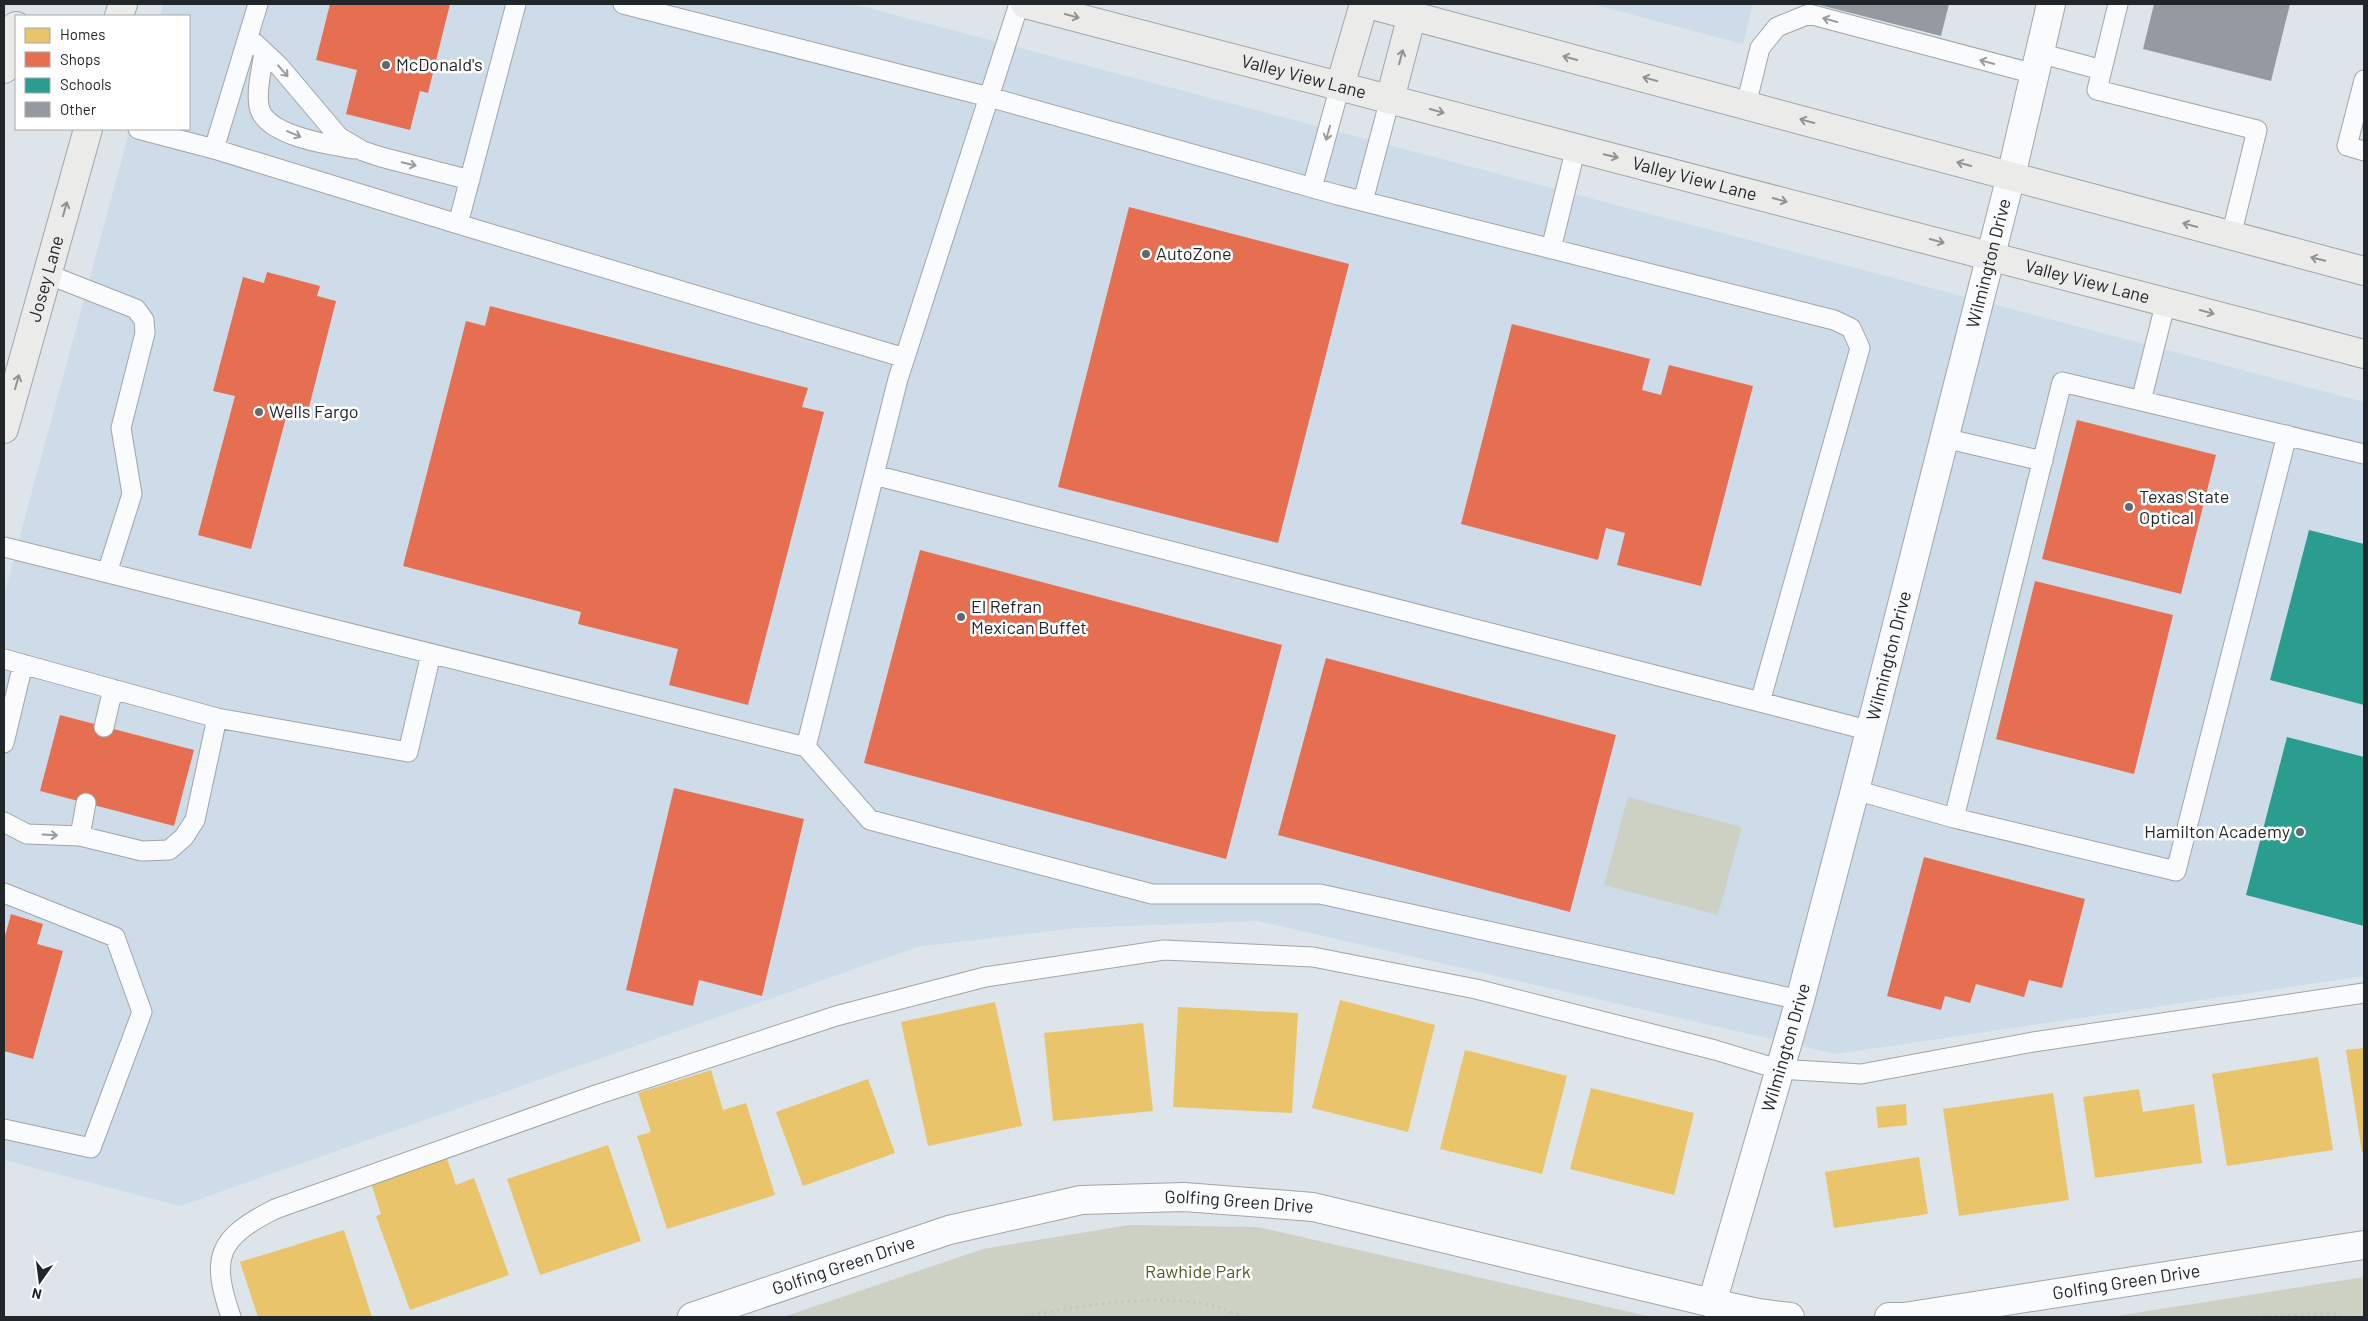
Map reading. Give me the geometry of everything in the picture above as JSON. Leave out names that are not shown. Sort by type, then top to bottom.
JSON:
[{"type":"main road","name":"Valley View Lane","points":[[1025,4],[2364,354]]},
{"type":"main road","points":[[1340,86],[1364,4]]},
{"type":"main road","points":[[1368,4],[1414,10],[1746,105],[2364,270]]},
{"type":"main road","points":[[1390,99],[1414,10]]},
{"type":"main road","points":[[4,69],[15,30]]},
{"type":"main road","name":"Josey Lane","points":[[4,429],[88,130]]},
{"type":"street","name":"Wilmington Drive","points":[[1712,1303],[1778,1069],[1800,1000],[1871,732],[2011,176],[2051,4]]},
{"type":"street","name":"Golfing Green Drive","points":[[692,1317],[949,1230],[1081,1200],[1184,1197],[1313,1207],[1712,1303],[1758,1313],[1790,1317]]},
{"type":"street","name":"Golfing Green Drive","points":[[1889,1317],[1904,1317],[2364,1245]]},
{"type":"lane","points":[[214,149],[258,4]]},
{"type":"lane","points":[[458,224],[516,4]]},
{"type":"lane","points":[[623,4],[989,97],[1312,188],[1834,320],[1851,328],[1860,348],[1760,702]]},
{"type":"lane","points":[[806,747],[905,358],[1019,4]]},
{"type":"lane","points":[[2118,4],[2097,90],[2257,130],[2231,236]]},
{"type":"lane","points":[[1746,105],[1760,48],[1777,27],[1809,14],[2037,64],[2102,70]]},
{"type":"lane","points":[[248,37],[279,66],[339,137],[363,151]]},
{"type":"lane","points":[[264,52],[259,106],[265,120],[312,142],[363,151],[470,180]]},
{"type":"lane","points":[[2364,80],[2347,146],[2364,151]]},
{"type":"lane","points":[[1312,188],[1340,86]]},
{"type":"lane","points":[[1363,201],[1390,99]]},
{"type":"lane","points":[[142,130],[214,149],[905,358]]},
{"type":"lane","points":[[1552,249],[1576,147]]},
{"type":"lane","points":[[47,274],[136,308],[144,320],[145,333],[121,428],[132,494],[107,573]]},
{"type":"lane","points":[[2142,401],[2166,301]]},
{"type":"lane","points":[[1954,818],[2062,382],[2364,454]]},
{"type":"lane","points":[[1855,790],[1954,818],[2176,871],[2287,436]]},
{"type":"lane","points":[[1944,438],[2043,461]]},
{"type":"lane","points":[[874,475],[1871,732]]},
{"type":"lane","points":[[4,547],[806,747],[870,820],[1152,894],[1320,894],[1800,1000]]},
{"type":"lane","points":[[4,659],[217,718],[408,752],[431,654]]},
{"type":"lane","points":[[4,743],[23,664]]},
{"type":"lane","points":[[104,727],[113,689]]},
{"type":"lane","points":[[4,822],[27,834],[80,836],[142,851],[169,850],[184,837],[195,820],[217,718]]},
{"type":"lane","points":[[80,836],[86,803]]},
{"type":"lane","points":[[4,893],[115,938],[142,1012],[91,1148],[4,1129]]},
{"type":"lane","points":[[232,1317],[224,1296],[219,1269],[226,1246],[245,1224],[275,1209],[596,1095],[836,1016],[985,977],[1164,950],[1313,957],[1476,989],[1715,1050],[1778,1069],[1861,1074],[2033,1042],[2364,993]]},
{"type":"path","points":[[1025,1317],[1133,1301],[1184,1301],[1218,1306],[1243,1317]]},
{"type":"path","points":[[2249,1317],[2334,1314],[2347,1317]]},
{"type":"shaded area","points":[[163,4],[853,4],[2364,402],[2364,976],[1836,1054],[1258,921],[1075,928],[917,947],[180,1206],[4,1160],[4,595],[130,130],[190,130],[190,15],[160,15]]},
{"type":"shaded area","points":[[1592,4],[1753,4],[1743,44]]},
{"type":"green space","points":[[1628,797],[1742,827],[1718,915],[1604,885]]},
{"type":"green space","name":"Rawhide Park","points":[[1130,1225],[1258,1227],[1652,1317],[783,1317],[983,1249]]},
{"type":"green space","points":[[2364,1277],[2364,1317],[2110,1317]]},
{"type":"building: Homes","points":[[1340,1000],[1435,1025],[1408,1132],[1312,1108]]},
{"type":"building: Homes","points":[[995,1002],[1022,1126],[928,1146],[901,1022]]},
{"type":"building: Homes","points":[[1178,1007],[1298,1013],[1292,1113],[1173,1107]]},
{"type":"building: Homes","points":[[1143,1023],[1153,1111],[1053,1121],[1044,1033]]},
{"type":"building: Homes","points":[[2364,1048],[2364,1152],[2362,1152],[2346,1050]]},
{"type":"building: Homes","points":[[1465,1050],[1567,1076],[1542,1174],[1440,1149]]},
{"type":"building: Homes","points":[[2318,1057],[2333,1150],[2227,1166],[2212,1074]]},
{"type":"building: Homes","points":[[711,1070],[723,1110],[746,1103],[775,1195],[667,1229],[637,1136],[651,1132],[638,1093]]},
{"type":"building: Homes","points":[[868,1079],[895,1153],[803,1186],[776,1112]]},
{"type":"building: Homes","points":[[1591,1088],[1694,1113],[1674,1195],[1570,1169]]},
{"type":"building: Homes","points":[[2139,1089],[2143,1112],[2194,1104],[2202,1163],[2095,1178],[2083,1097]]},
{"type":"building: Homes","points":[[2053,1093],[2069,1200],[1959,1216],[1943,1109]]},
{"type":"building: Homes","points":[[1906,1104],[1907,1125],[1878,1128],[1876,1107]]},
{"type":"building: Homes","points":[[608,1145],[641,1241],[540,1275],[507,1179]]},
{"type":"building: Homes","points":[[446,1156],[456,1185],[474,1178],[509,1275],[410,1310],[376,1216],[381,1214],[371,1183]]},
{"type":"building: Homes","points":[[1919,1157],[1928,1214],[1834,1228],[1825,1172]]},
{"type":"building: Homes","points":[[344,1230],[372,1317],[258,1317],[240,1262]]},
{"type":"building: Shops","name":"McDonald's","points":[[330,4],[450,4],[428,93],[420,91],[410,130],[346,114],[357,70],[316,60]]},
{"type":"building: Shops","points":[[1129,207],[1349,264],[1278,543],[1058,487]]},
{"type":"building: Shops","name":"Wells Fargo","points":[[267,272],[320,286],[317,296],[336,301],[307,415],[288,410],[251,549],[198,535],[235,396],[213,391],[243,277],[264,283]]},
{"type":"building: Shops","points":[[490,306],[808,388],[802,407],[824,412],[748,705],[669,685],[678,649],[578,624],[581,612],[403,566],[466,321],[485,326]]},
{"type":"building: Shops","points":[[1512,324],[1650,359],[1642,390],[1661,395],[1669,365],[1753,386],[1701,586],[1617,565],[1625,533],[1606,528],[1598,560],[1461,524]]},
{"type":"building: Shops","name":"Texas State Optical","points":[[2077,420],[2216,455],[2181,594],[2042,559]]},
{"type":"building: Shops","points":[[920,550],[1282,645],[1226,859],[864,763]]},
{"type":"building: Shops","points":[[2035,581],[2173,615],[2134,774],[1996,739]]},
{"type":"building: Shops","points":[[1326,658],[1616,735],[1570,912],[1278,835]]},
{"type":"building: Shops","points":[[60,715],[194,750],[174,826],[40,791]]},
{"type":"building: Shops","points":[[674,788],[804,819],[762,996],[699,980],[693,1006],[626,990]]},
{"type":"building: Shops","points":[[1924,857],[2085,899],[2062,988],[2029,980],[2024,997],[1976,984],[1970,1003],[1945,996],[1941,1010],[1887,996]]},
{"type":"building: Shops","points":[[11,914],[43,924],[37,944],[63,951],[33,1059],[4,1051],[4,935]]},
{"type":"building: Schools","points":[[2309,530],[2364,544],[2364,705],[2270,680]]},
{"type":"building: Schools","points":[[2287,737],[2364,757],[2364,926],[2246,895]]},
{"type":"building: Other","points":[[1816,4],[1949,4],[1941,36]]},
{"type":"building: Other","points":[[2154,4],[2290,4],[2271,81],[2143,49]]},
{"type":"place","name":"McDonald's","points":[[386,65]]},
{"type":"place","name":"AutoZone","points":[[1146,254]]},
{"type":"place","name":"Wells Fargo","points":[[259,412]]},
{"type":"place","name":"Texas State Optical","points":[[2129,507]]},
{"type":"place","name":"El Refran Mexican Buffet","points":[[961,617]]},
{"type":"place","name":"Hamilton Academy","points":[[2300,832]]}]
